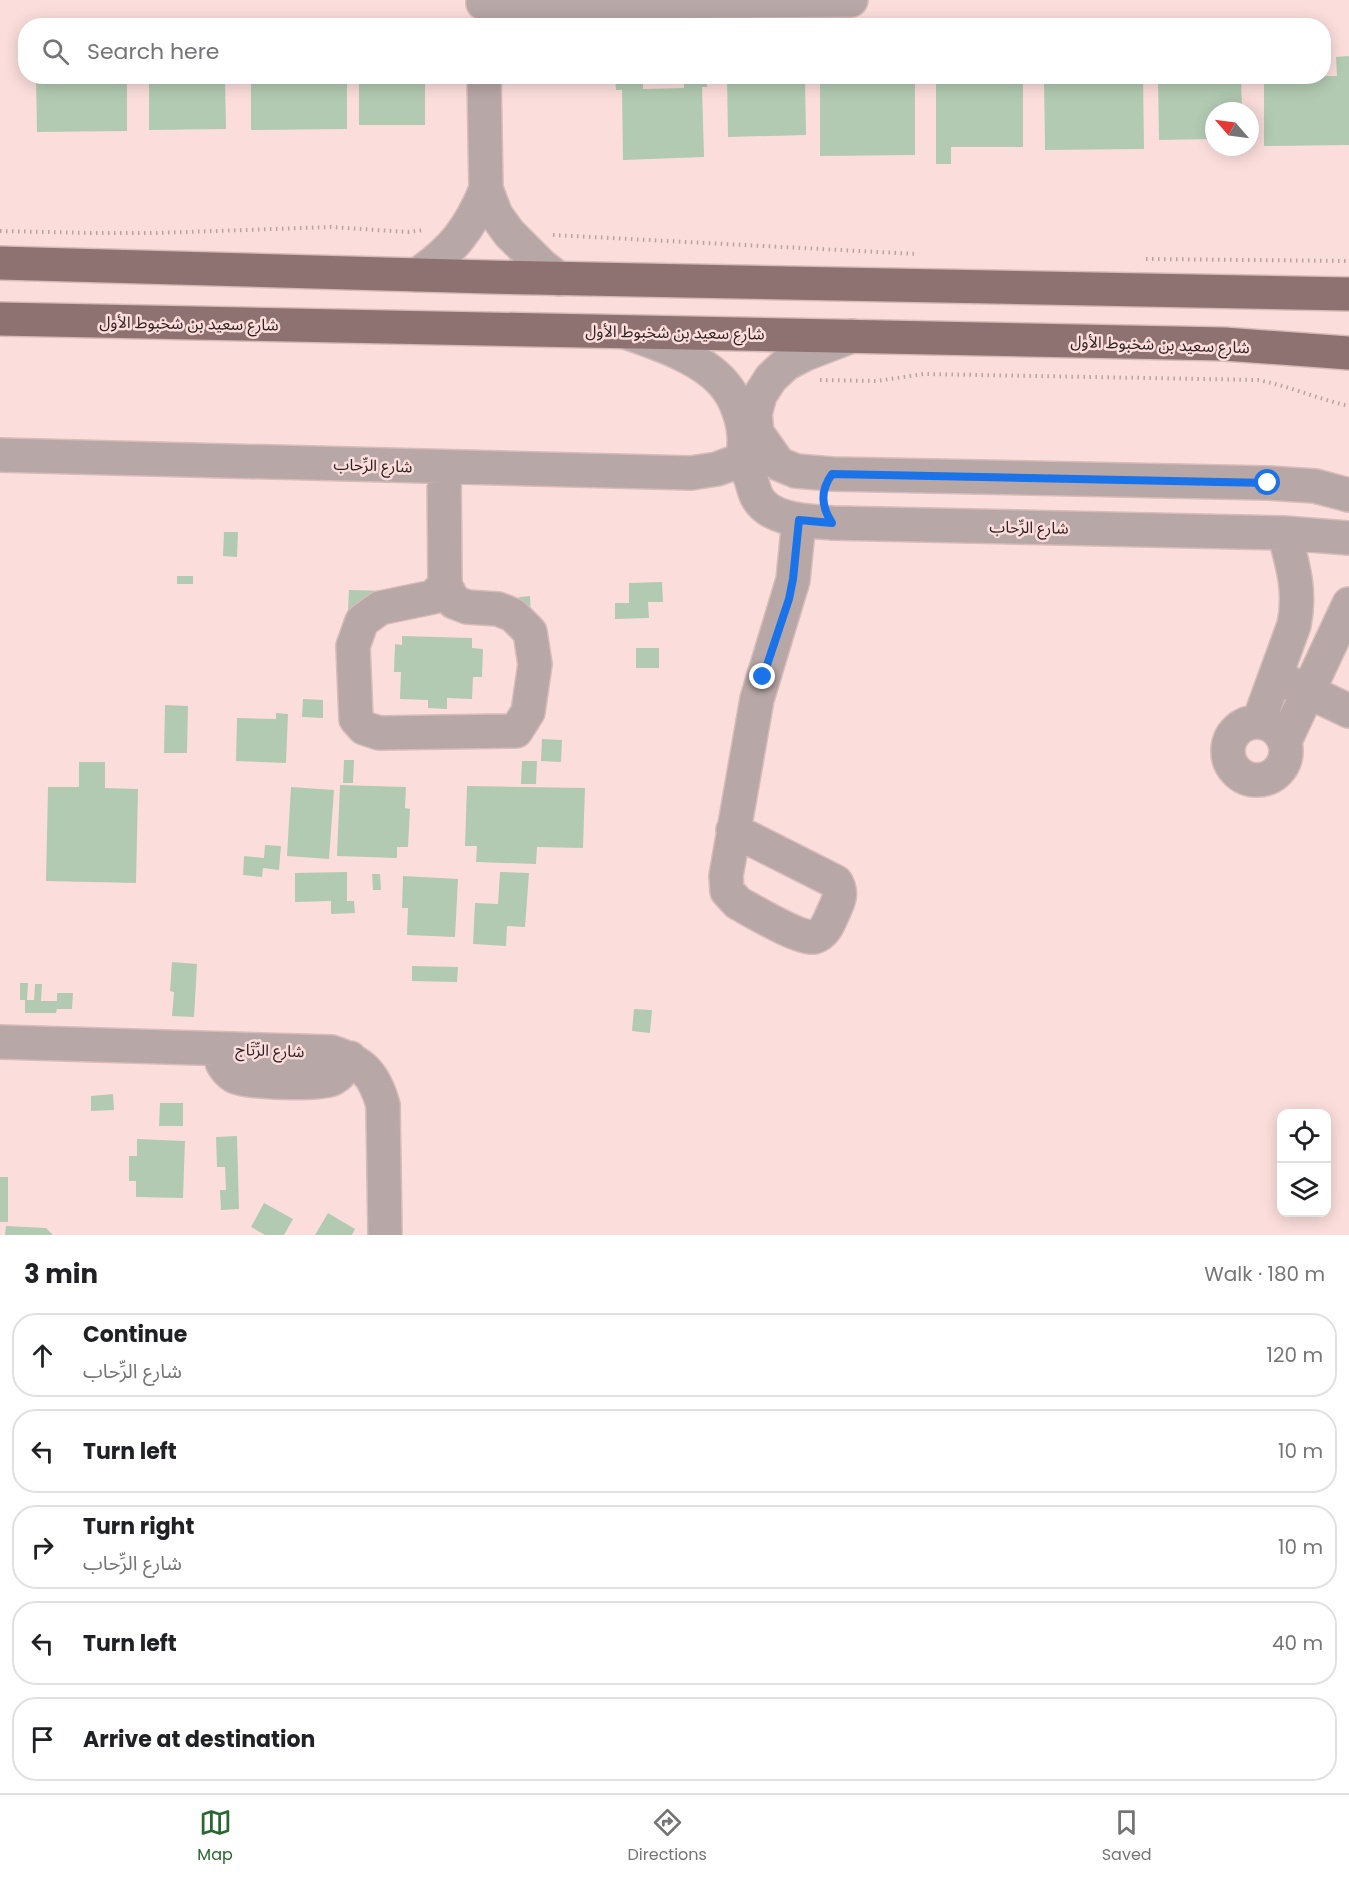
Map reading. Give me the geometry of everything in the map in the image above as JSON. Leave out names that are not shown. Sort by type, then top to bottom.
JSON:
[{"type":"main road","points":[[0,263],[559,279],[1349,294]]},
{"type":"main road","name":"شارع سعيد بن شخبوط الأول","points":[[0,319],[1224,344],[1349,353]]},
{"type":"main road","points":[[1224,344],[1262,345],[1298,335],[1349,330]]},
{"type":"main road","points":[[1274,349],[1349,373]]},
{"type":"street","points":[[483,10],[851,0]]},
{"type":"street","points":[[484,84],[486,189],[496,214],[509,233],[541,265],[559,279]]},
{"type":"street","points":[[417,275],[451,249],[476,214],[486,189]]},
{"type":"street","name":"شارع الرِّحاب","points":[[624,331],[684,355],[712,373],[726,387],[735,402],[744,434],[753,449],[788,469],[832,474],[1268,483],[1315,486],[1349,495]]},
{"type":"street","name":"شارع الرِّحاب","points":[[854,335],[786,364],[771,378],[760,394],[755,414],[757,433],[753,449],[757,498],[778,514],[799,520],[832,523],[1277,533],[1349,538]]},
{"type":"street","name":"شارع الرِّحاب","points":[[0,455],[691,473],[717,469],[753,449]]},
{"type":"street","points":[[444,467],[445,585],[454,602],[467,607],[498,609],[513,615],[530,632],[535,664],[528,712],[516,731],[379,733],[364,728],[356,718],[353,646],[362,621],[380,608],[433,597],[445,585]]},
{"type":"street","points":[[832,474],[822,498],[832,523]]},
{"type":"street","points":[[1259,721],[1294,625],[1298,603],[1296,581],[1275,528],[1277,512],[1268,483]]},
{"type":"street","points":[[733,830],[757,699],[793,579],[799,520]]},
{"type":"street","points":[[1285,741],[1349,604]]},
{"type":"street","points":[[1276,676],[1349,711]]},
{"type":"street","points":[[1259,721],[1270,724],[1280,731],[1287,753],[1284,764],[1277,773],[1266,779],[1256,780],[1244,777],[1235,771],[1229,760],[1228,749],[1231,738],[1238,729],[1248,723],[1259,721]]},
{"type":"street","name":"شارع الرِّتَاج","points":[[0,1042],[331,1052],[350,1058],[366,1069],[377,1086],[382,1105],[385,1235]]},
{"type":"path","points":[[0,231],[158,233],[331,227],[408,232],[429,228]]},
{"type":"path","points":[[546,234],[567,237],[923,255]]},
{"type":"path","points":[[1141,259],[1349,261]]},
{"type":"path","points":[[814,380],[877,381],[922,374],[1258,380],[1279,384],[1349,406]]},
{"type":"building","points":[[1349,56],[1349,145],[1264,146],[1264,84],[1331,84],[1331,76],[1337,76],[1336,57]]},
{"type":"building","points":[[36,84],[127,84],[127,131],[37,132]]},
{"type":"building","points":[[149,84],[225,84],[226,129],[149,130]]},
{"type":"building","points":[[251,84],[347,84],[347,129],[251,130]]},
{"type":"building","points":[[359,84],[425,84],[425,125],[359,125]]},
{"type":"building","points":[[616,84],[643,84],[643,89],[684,88],[684,84],[707,84],[707,87],[702,87],[704,157],[623,160],[622,90],[616,90]]},
{"type":"building","points":[[727,84],[805,84],[806,135],[728,137]]},
{"type":"building","points":[[820,84],[915,84],[915,155],[820,156]]},
{"type":"building","points":[[936,84],[1023,84],[1023,147],[951,147],[951,164],[936,164]]},
{"type":"building","points":[[1044,84],[1143,84],[1144,149],[1045,150]]},
{"type":"building","points":[[1158,84],[1241,84],[1242,102],[1205,102],[1205,139],[1159,140]]},
{"type":"building","points":[[224,532],[238,532],[237,557],[223,556]]},
{"type":"building","points":[[177,576],[193,576],[193,584],[177,584]]},
{"type":"building","points":[[662,582],[663,602],[648,602],[649,618],[615,619],[615,603],[629,603],[629,583]]},
{"type":"building","points":[[349,590],[391,591],[390,613],[348,611]]},
{"type":"building","points":[[530,596],[531,617],[520,617],[519,597]]},
{"type":"building","points":[[402,636],[472,638],[472,648],[483,649],[482,677],[473,677],[472,699],[447,698],[447,709],[428,708],[428,700],[400,699],[401,672],[394,672],[395,644],[402,645]]},
{"type":"building","points":[[636,648],[659,648],[659,668],[636,668]]},
{"type":"building","points":[[303,699],[323,700],[323,718],[302,717]]},
{"type":"building","points":[[165,705],[188,706],[187,753],[164,753]]},
{"type":"building","points":[[276,713],[288,714],[286,763],[236,761],[237,718],[276,719]]},
{"type":"building","points":[[542,739],[562,740],[561,762],[541,761]]},
{"type":"building","points":[[344,760],[354,760],[353,783],[343,783]]},
{"type":"building","points":[[522,761],[537,761],[536,784],[521,784]]},
{"type":"building","points":[[79,762],[105,762],[105,788],[138,789],[136,883],[46,881],[48,787],[79,787]]},
{"type":"building","points":[[340,785],[406,787],[405,808],[410,809],[408,847],[397,847],[397,858],[337,856]]},
{"type":"building","points":[[467,786],[585,788],[583,848],[537,847],[536,864],[476,862],[477,846],[465,846]]},
{"type":"building","points":[[291,787],[334,790],[329,859],[287,856]]},
{"type":"building","points":[[265,845],[281,846],[279,870],[263,868],[262,877],[243,875],[244,856],[264,858]]},
{"type":"building","points":[[347,872],[347,901],[354,901],[355,913],[331,914],[331,901],[295,902],[295,873]]},
{"type":"building","points":[[500,872],[529,873],[525,927],[507,926],[506,946],[473,944],[475,903],[498,904]]},
{"type":"building","points":[[372,874],[380,874],[381,890],[373,890]]},
{"type":"building","points":[[403,876],[458,879],[455,937],[407,935],[408,908],[402,908]]},
{"type":"building","points":[[172,962],[197,964],[194,1017],[172,1016],[174,992],[170,991]]},
{"type":"building","points":[[412,966],[458,967],[457,982],[412,981]]},
{"type":"building","points":[[20,983],[28,983],[27,1000],[34,1000],[35,984],[42,984],[41,1001],[57,1001],[57,993],[73,993],[72,1009],[57,1009],[56,1013],[25,1013],[25,1000],[20,1000]]},
{"type":"building","points":[[634,1009],[652,1010],[650,1033],[632,1031]]},
{"type":"building","points":[[113,1094],[114,1110],[91,1111],[91,1096]]},
{"type":"building","points":[[160,1103],[183,1103],[183,1126],[159,1126]]},
{"type":"building","points":[[237,1136],[239,1209],[221,1210],[220,1190],[226,1190],[225,1167],[217,1167],[216,1137]]},
{"type":"building","points":[[137,1139],[185,1141],[183,1198],[136,1197],[136,1181],[129,1181],[129,1156],[137,1156]]},
{"type":"building","points":[[0,1177],[8,1177],[8,1222],[0,1222]]},
{"type":"building","points":[[264,1203],[293,1219],[284,1235],[265,1235],[251,1227]]},
{"type":"building","points":[[328,1213],[355,1229],[352,1235],[315,1235]]},
{"type":"building","points":[[6,1226],[46,1228],[53,1235],[5,1235]]},
{"type":"route","points":[[763,677],[789,599],[799,520],[832,523],[822,498],[827,481],[832,474],[1268,483]]}]
